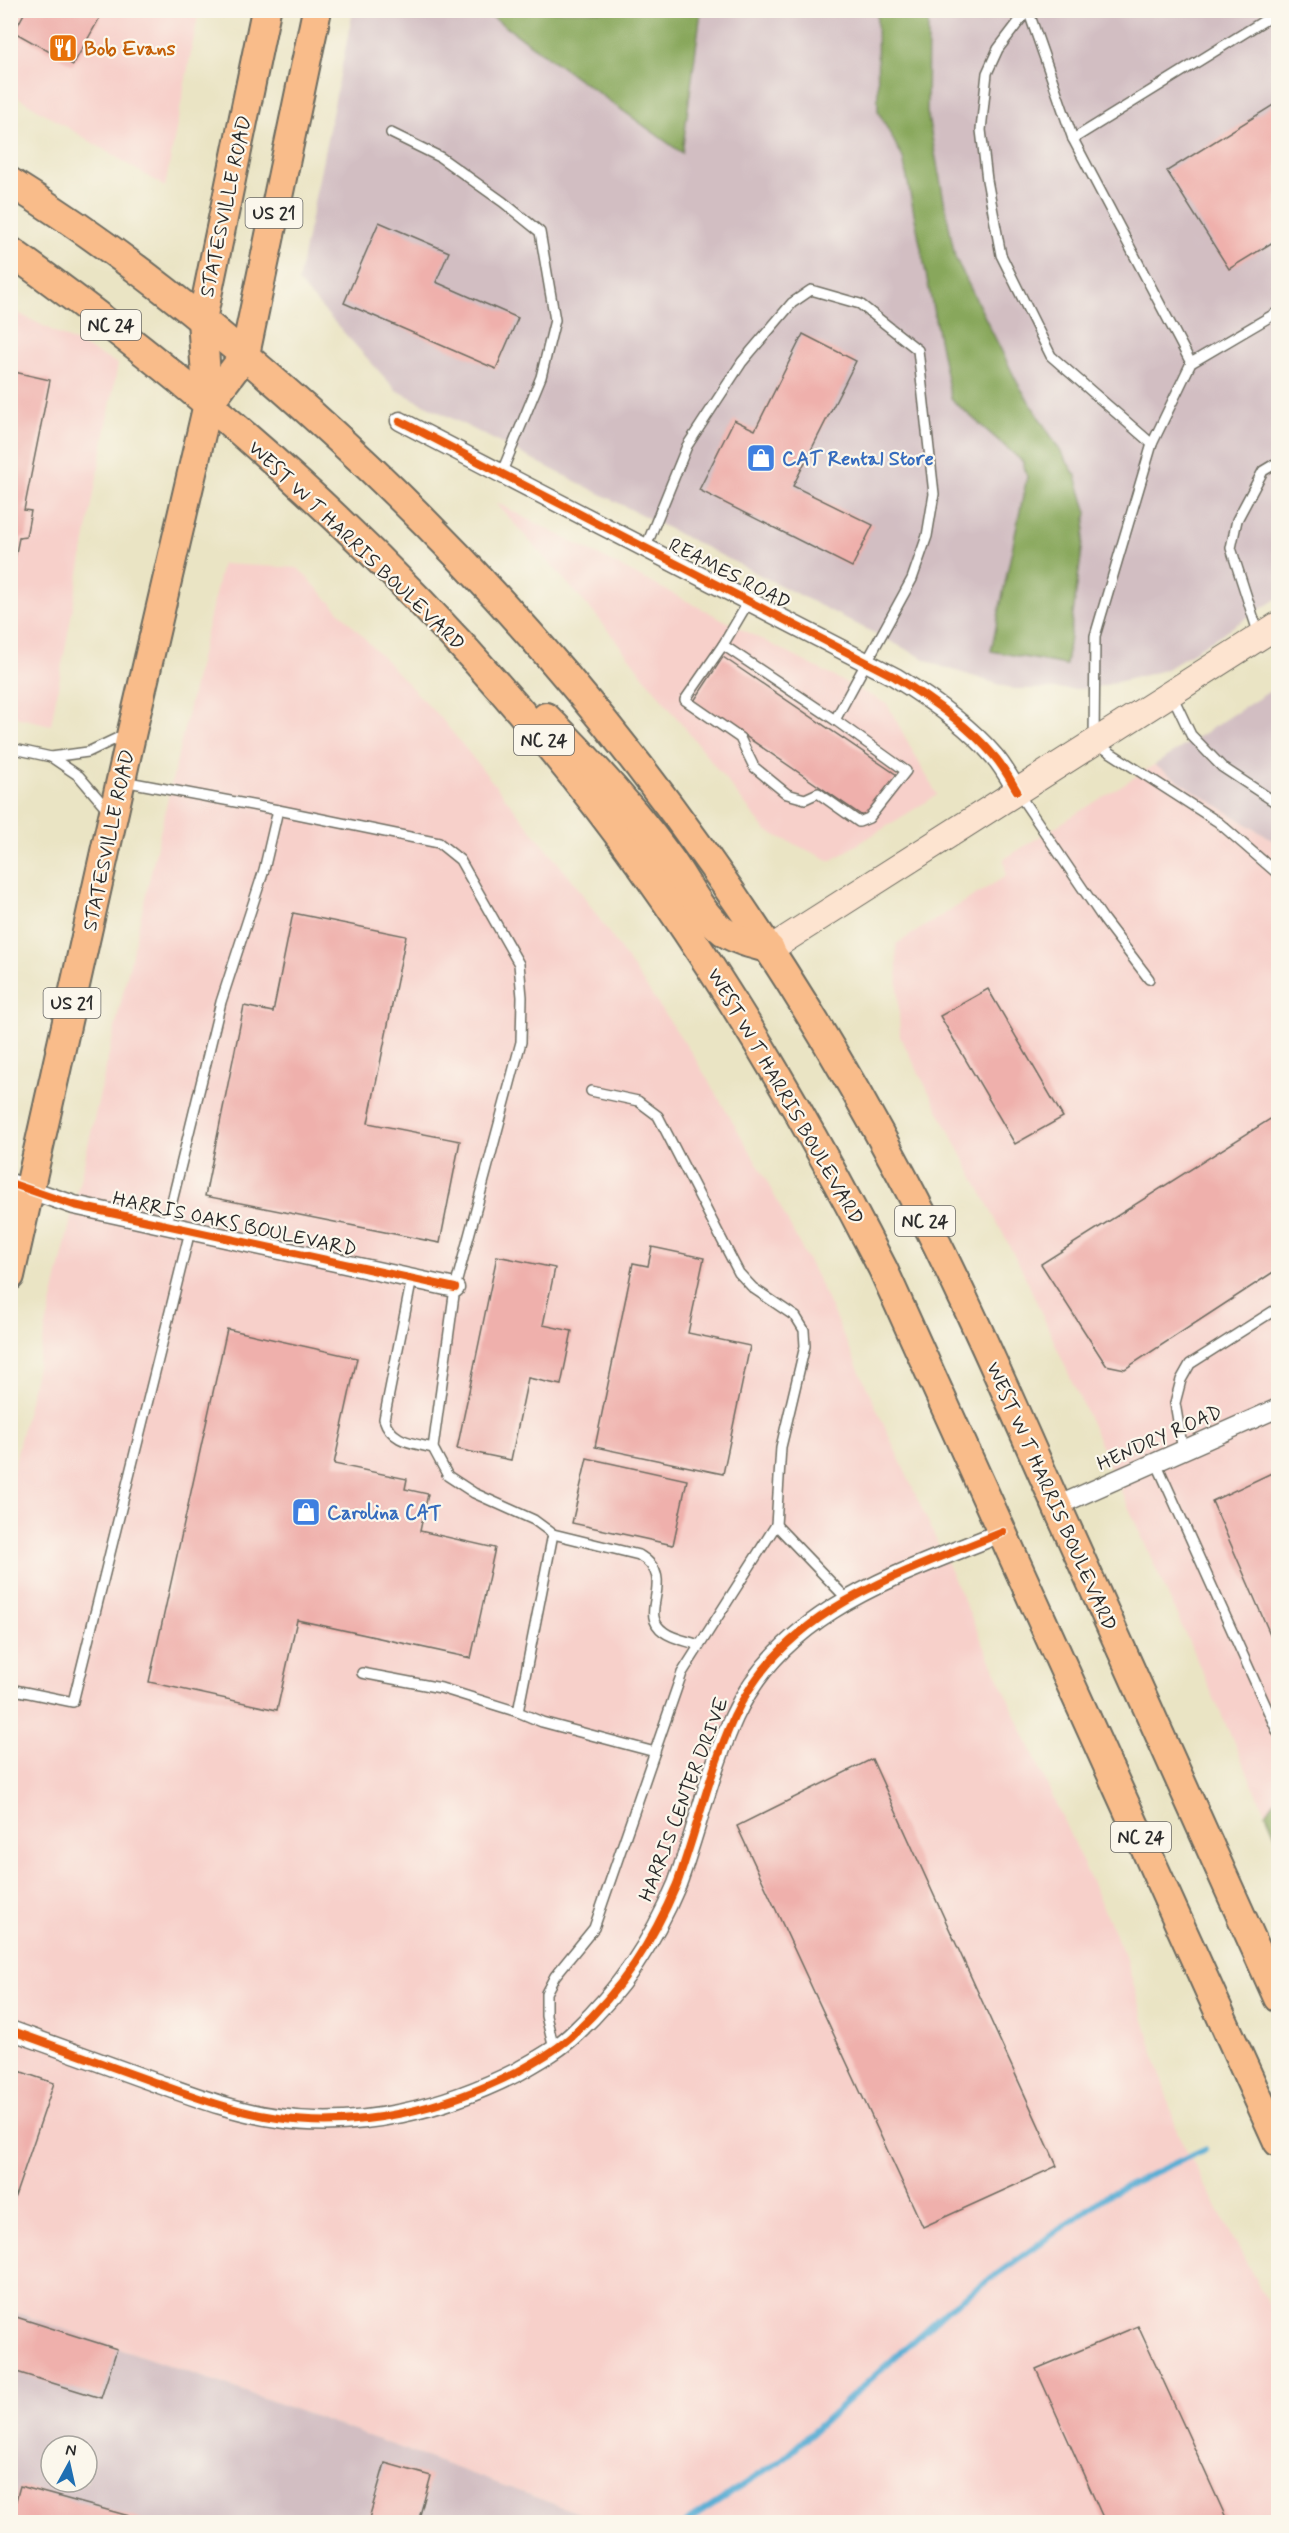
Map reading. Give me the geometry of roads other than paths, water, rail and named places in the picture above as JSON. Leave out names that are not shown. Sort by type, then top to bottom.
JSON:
[{"type":"main road","name":"STATESVILLE ROAD","points":[[10,1276],[21,1187],[113,817],[208,404],[202,320],[267,10]]},
{"type":"main road","name":"STATESVILLE ROAD","points":[[208,404],[245,355],[317,10]]},
{"type":"main road","name":"WEST W T HARRIS BOULEVARD","points":[[10,183],[102,243],[245,355],[347,446],[440,535],[547,651],[654,783],[701,848],[770,949],[846,1074],[901,1173],[970,1313],[1278,1998]]},
{"type":"main road","name":"WEST W T HARRIS BOULEVARD","points":[[10,251],[122,333],[208,404],[341,524],[449,633],[551,748],[647,873],[731,999],[806,1123],[849,1201],[916,1338],[1278,2142]]},
{"type":"main road","points":[[449,633],[540,710],[584,755],[668,857],[713,921],[733,937],[770,949],[1269,631]]},
{"type":"street","name":"REAMES ROAD","points":[[400,422],[749,601],[924,695],[994,756],[1017,791]]},
{"type":"street","name":"HARRIS OAKS BOULEVARD","points":[[21,1187],[74,1205],[455,1288]]},
{"type":"street","name":"HENDRY ROAD","points":[[1057,1506],[1278,1408]]},
{"type":"street","name":"HARRIS CENTER DRIVE","points":[[10,2030],[216,2103],[278,2118],[330,2122],[381,2118],[425,2108],[476,2091],[537,2061],[574,2035],[640,1959],[661,1920],[685,1864],[734,1718],[752,1683],[779,1651],[813,1620],[872,1587],[1004,1532]]},
{"type":"lane","points":[[1027,11],[1073,139],[1191,363]]},
{"type":"lane","points":[[1027,11],[998,49],[987,73],[981,130],[1000,255],[1051,356],[1152,444]]},
{"type":"lane","points":[[1073,139],[1278,12]]},
{"type":"lane","points":[[391,133],[440,157],[503,202],[540,232],[555,320],[540,377],[501,474]]},
{"type":"lane","points":[[645,549],[687,446],[742,362],[792,303],[811,290],[860,304],[918,350],[934,494],[927,536],[912,579],[835,720]]},
{"type":"lane","points":[[1278,312],[1191,363],[1152,444],[1095,636],[1094,742],[1218,822],[1278,874]]},
{"type":"lane","points":[[1269,631],[1232,548],[1237,520],[1263,471],[1278,462]]},
{"type":"lane","points":[[723,645],[775,686],[835,720],[856,735],[881,758],[906,771],[869,818],[859,822],[847,809],[820,791],[806,799],[787,794],[754,767],[741,736],[686,700],[749,601]]},
{"type":"lane","points":[[1171,692],[1191,735],[1222,767],[1278,804]]},
{"type":"lane","points":[[10,748],[51,757],[88,752],[132,731]]},
{"type":"lane","points":[[851,744],[856,735]]},
{"type":"lane","points":[[51,757],[79,776],[113,817]]},
{"type":"lane","points":[[121,781],[439,843],[460,860],[519,964],[522,997],[521,1042],[455,1288],[433,1448],[448,1476],[474,1493],[534,1520],[553,1534],[639,1555],[651,1562],[657,1571],[658,1582],[653,1611],[656,1625],[664,1633],[699,1645]]},
{"type":"lane","points":[[1017,791],[1104,920],[1149,979]]},
{"type":"lane","points":[[166,1226],[221,1002],[264,870],[278,810]]},
{"type":"lane","points":[[554,2049],[546,2016],[546,1993],[555,1976],[594,1928],[682,1673],[776,1525],[781,1447],[805,1346],[804,1330],[796,1317],[753,1288],[739,1273],[658,1116],[638,1101],[591,1091]]},
{"type":"lane","points":[[10,1689],[73,1702],[190,1231]]},
{"type":"lane","points":[[412,1278],[384,1419],[387,1430],[399,1439],[433,1448]]},
{"type":"lane","points":[[1183,1451],[1175,1403],[1181,1380],[1190,1364],[1278,1308]]},
{"type":"lane","points":[[1156,1462],[1278,1733]]},
{"type":"lane","points":[[776,1525],[848,1600]]},
{"type":"lane","points":[[518,1712],[553,1534]]},
{"type":"lane","points":[[362,1673],[441,1688],[518,1712],[542,1722],[655,1752]]},
{"type":"waterway","points":[[686,2522],[784,2458],[948,2309],[1109,2194],[1205,2149]]},
{"type":"place","name":"Bob Evans","points":[[63,48]]},
{"type":"place","name":"CAT Rental Store","points":[[761,458]]},
{"type":"place","name":"Carolina CAT","points":[[306,1512]]}]
